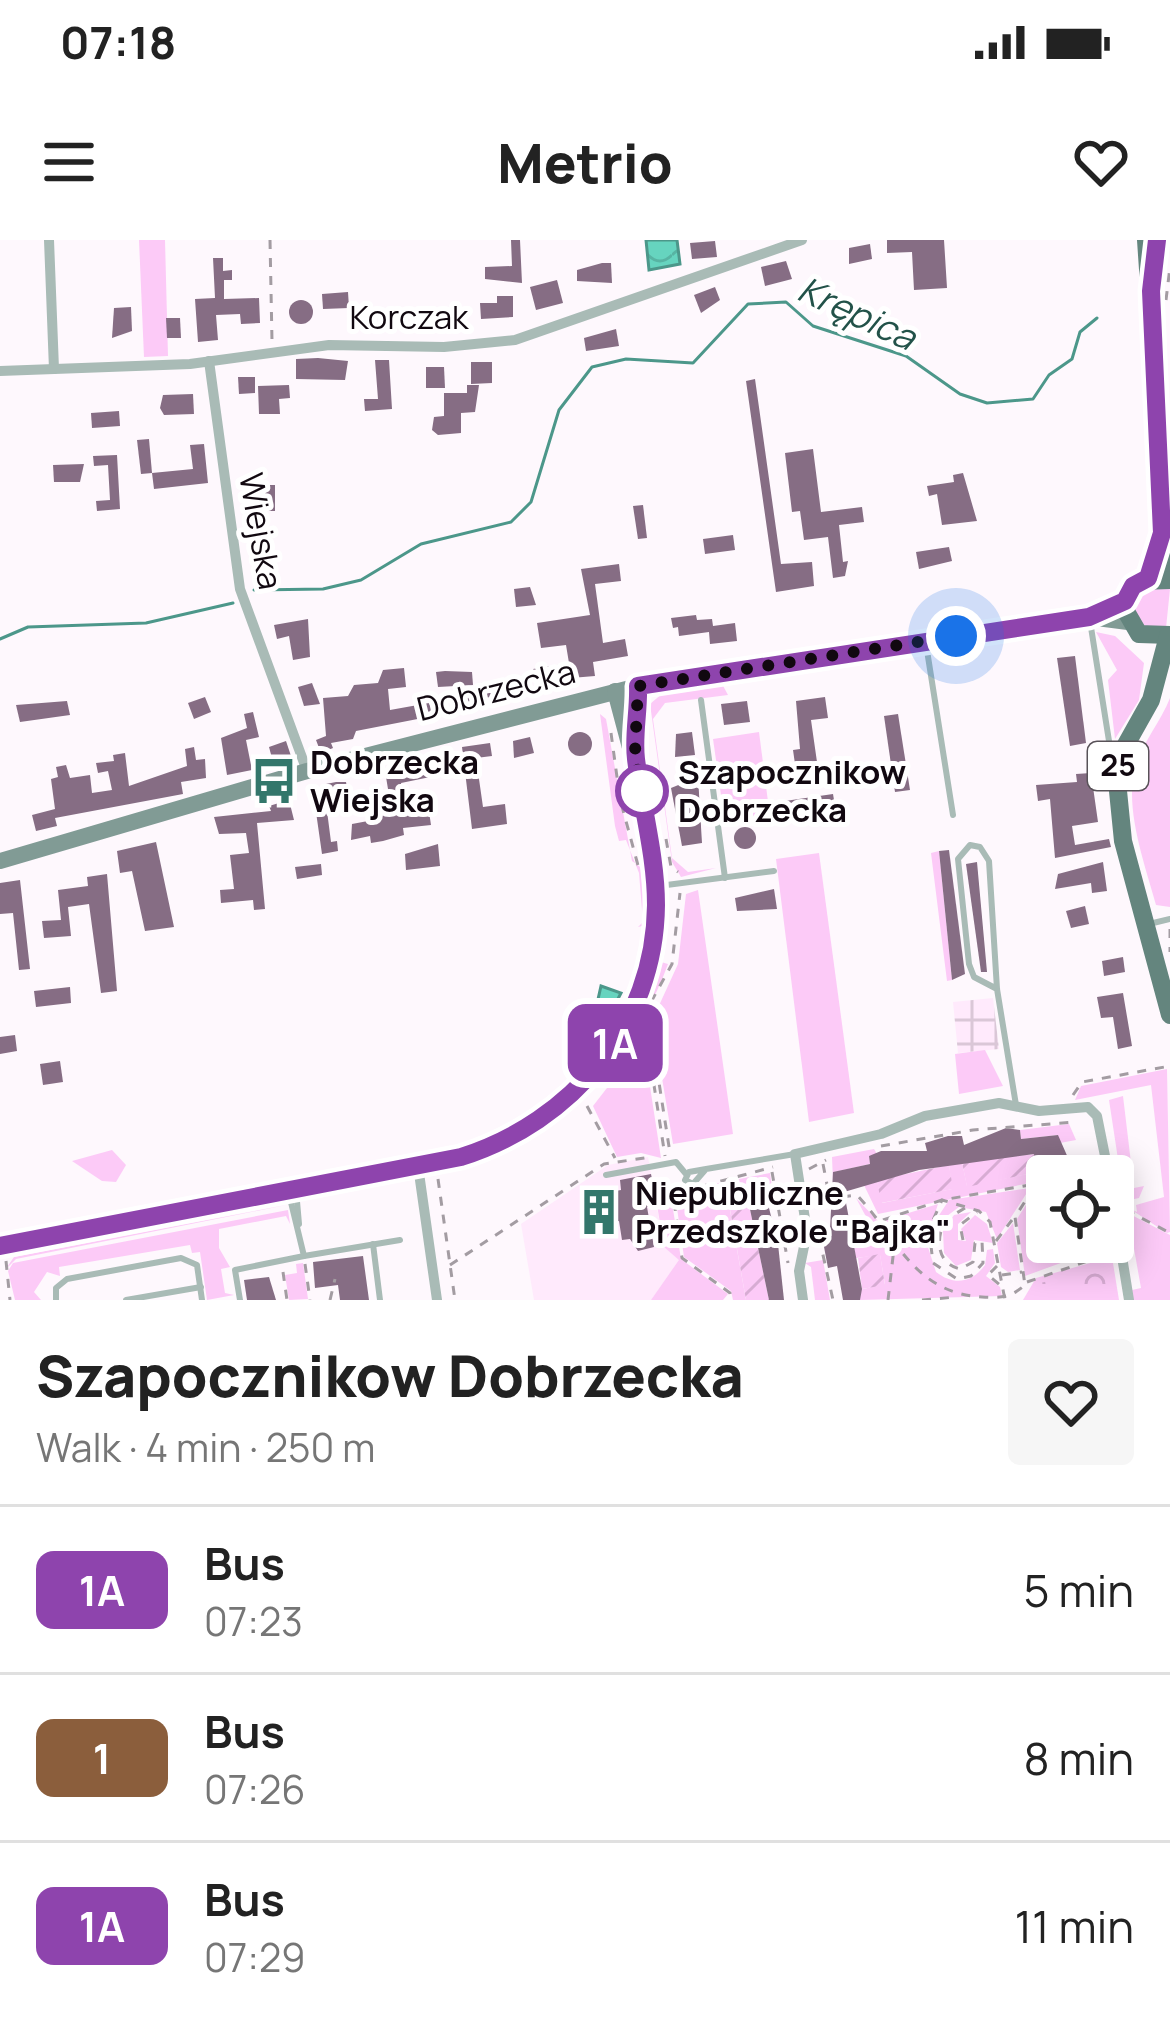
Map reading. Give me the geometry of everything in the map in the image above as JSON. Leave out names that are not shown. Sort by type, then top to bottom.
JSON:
[{"type":"main road","points":[[1146,240],[1162,533],[1170,580],[1148,578],[1133,586],[1125,601],[1128,622],[1147,638],[1156,678]]},
{"type":"main road","points":[[1151,291],[1157,240]]},
{"type":"main road","points":[[1148,578],[1162,533]]},
{"type":"main road","name":"25","points":[[1147,638],[1169,635],[1146,711],[1120,759],[1117,781],[1124,842],[1170,1016]]},
{"type":"street","points":[[49,240],[54,369]]},
{"type":"street","name":"Korczak","points":[[0,371],[209,362],[273,349],[465,346],[531,337],[802,240]]},
{"type":"street","name":"Wiejska","points":[[209,362],[240,589],[307,771]]},
{"type":"street","points":[[1089,617],[1125,601]]},
{"type":"street","points":[[1089,617],[1128,622]]},
{"type":"street","name":"Dobrzecka","points":[[0,861],[307,771],[615,691],[1089,617]]},
{"type":"street","points":[[635,753],[638,686]]},
{"type":"street","points":[[7,1251],[292,1190],[419,1175],[507,1140],[547,1116],[595,1070],[623,1030],[642,987],[653,936],[654,878],[635,753],[615,691]]},
{"type":"street","points":[[803,1300],[799,1271],[812,1232],[800,1162],[925,1116],[998,1103],[1039,1111],[1088,1107],[1097,1116],[1105,1155]]},
{"type":"street","points":[[419,1175],[437,1300]]},
{"type":"street","points":[[1124,1263],[1129,1300]]},
{"type":"lane","points":[[1089,617],[1109,741]]},
{"type":"lane","points":[[926,640],[953,815]]},
{"type":"lane","points":[[701,700],[725,878]]},
{"type":"lane","points":[[997,989],[974,976],[969,964],[958,859],[970,845],[984,851],[989,861],[997,989],[1016,1105]]},
{"type":"lane","points":[[654,878],[679,884],[774,871]]},
{"type":"lane","points":[[1145,925],[1170,919]]},
{"type":"lane","points":[[606,1175],[669,1163],[693,1184],[706,1169],[800,1162]]},
{"type":"lane","points":[[292,1190],[304,1256]]},
{"type":"lane","points":[[239,1300],[236,1270],[400,1240]]},
{"type":"lane","points":[[373,1244],[380,1300]]},
{"type":"lane","points":[[56,1300],[56,1288],[67,1279],[181,1258],[196,1265],[202,1300]]},
{"type":"lane","points":[[126,1300],[201,1287]]},
{"type":"path","points":[[270,240],[273,349]]},
{"type":"path","points":[[609,722],[633,860],[654,878],[674,867],[679,884],[673,964],[665,986],[648,1005]]},
{"type":"path","points":[[1170,928],[1170,952]]},
{"type":"path","points":[[640,1023],[632,1038],[649,1053],[669,1163]]},
{"type":"path","points":[[640,1036],[655,1057],[669,1163]]},
{"type":"path","points":[[1074,1107],[1078,1084],[1170,1066]]},
{"type":"path","points":[[579,1105],[595,1089]]},
{"type":"path","points":[[587,1106],[616,1160]]},
{"type":"path","points":[[878,1147],[974,1130],[1075,1122]]},
{"type":"path","points":[[450,1265],[616,1160],[642,1155],[669,1163]]},
{"type":"path","points":[[658,1204],[710,1183],[800,1162],[823,1162],[831,1155]]},
{"type":"path","points":[[800,1162],[808,1180]]},
{"type":"path","points":[[823,1162],[829,1200]]},
{"type":"path","points":[[772,1171],[786,1245]]},
{"type":"path","points":[[419,1175],[438,1179],[448,1173]]},
{"type":"path","points":[[438,1179],[455,1300]]},
{"type":"path","points":[[881,1221],[942,1200],[1026,1185]]},
{"type":"path","points":[[842,1197],[857,1195],[914,1270],[957,1297]]},
{"type":"path","points":[[985,1248],[995,1244],[1026,1197]]},
{"type":"path","points":[[942,1200],[979,1211],[990,1222],[1005,1299]]},
{"type":"path","points":[[942,1200],[931,1222],[929,1251],[940,1272],[962,1279],[980,1268],[985,1248]]},
{"type":"path","points":[[674,1201],[682,1258],[730,1293],[731,1300]]},
{"type":"path","points":[[965,1208],[945,1220],[940,1250],[950,1266],[960,1269],[973,1262],[977,1241],[985,1248]]},
{"type":"path","points":[[963,1240],[962,1222],[979,1211]]},
{"type":"path","points":[[1134,1214],[1170,1233]]},
{"type":"path","points":[[1015,1216],[1025,1285]]},
{"type":"path","points":[[812,1232],[832,1300]]},
{"type":"path","points":[[888,1300],[894,1246]]},
{"type":"path","points":[[929,1251],[940,1250]]},
{"type":"path","points":[[7,1251],[3,1283],[10,1300]]},
{"type":"path","points":[[304,1256],[310,1300]]},
{"type":"path","points":[[281,1261],[287,1300]]},
{"type":"path","points":[[1019,1300],[1031,1277],[1077,1263]]},
{"type":"path","points":[[999,1265],[988,1275],[992,1283],[1002,1285]]},
{"type":"path","points":[[1000,1276],[1022,1271]]},
{"type":"path","points":[[330,1300],[335,1280]]},
{"type":"path","points":[[922,1300],[1005,1299],[1025,1285]]},
{"type":"shaded area","points":[[993,998],[999,1049],[958,1053],[953,1002]]},
{"type":"shaded area","points":[[648,1157],[664,1247],[680,1260],[651,1300],[534,1300],[521,1224],[608,1165]]},
{"type":"green space","points":[[139,240],[165,240],[168,356],[144,357]]},
{"type":"green space","points":[[1141,588],[1170,589],[1166,628],[1143,628],[1139,623],[1134,604]]},
{"type":"green space","points":[[1096,632],[1115,636],[1144,663],[1139,700],[1115,739],[1108,680],[1117,670]]},
{"type":"green space","points":[[721,682],[728,695],[665,703],[653,719],[672,858],[688,872],[716,868],[681,877],[672,862],[650,704],[663,693]]},
{"type":"green space","points":[[1170,698],[1170,907],[1156,905],[1132,799],[1139,756]]},
{"type":"green space","points":[[600,714],[606,719],[630,850],[626,840],[619,841],[615,826]]},
{"type":"green space","points":[[759,732],[770,817],[725,823],[713,739]]},
{"type":"green space","points":[[939,851],[952,980],[947,981],[931,853]]},
{"type":"green space","points":[[819,853],[854,1113],[809,1122],[776,859]]},
{"type":"green space","points":[[635,863],[647,872],[646,925],[638,927],[643,922]]},
{"type":"green space","points":[[698,890],[733,1134],[673,1144],[657,1048],[646,1034],[678,964],[686,894]]},
{"type":"green space","points":[[661,962],[668,964],[637,1029],[592,1089],[556,1121],[623,1045]]},
{"type":"green space","points":[[638,1048],[645,1054],[661,1158],[641,1153],[617,1157],[593,1106]]},
{"type":"green space","points":[[985,1050],[1003,1086],[959,1094],[955,1054]]},
{"type":"green space","points":[[1167,1069],[1170,1232],[1134,1212],[1136,1205],[1164,1197],[1151,1085],[1075,1100],[1081,1086]]},
{"type":"green space","points":[[1123,1096],[1130,1155],[1117,1155],[1109,1100]]},
{"type":"green space","points":[[1069,1124],[1076,1140],[1060,1143],[1058,1135],[1021,1139],[1020,1130]]},
{"type":"green space","points":[[874,1149],[877,1154],[869,1156],[870,1164],[834,1172],[833,1182],[832,1157]]},
{"type":"green space","points":[[112,1150],[126,1165],[116,1182],[102,1181],[72,1161]]},
{"type":"green space","points":[[1034,1154],[1038,1155],[1026,1155],[1026,1174],[967,1187],[962,1162]]},
{"type":"green space","points":[[962,1162],[967,1186],[1026,1174],[1026,1184],[878,1214],[863,1183],[877,1180],[882,1203],[952,1189],[949,1165]]},
{"type":"green space","points":[[949,1165],[953,1189],[881,1203],[877,1180]]},
{"type":"green space","points":[[770,1173],[774,1202],[767,1203],[764,1192],[728,1199],[746,1300],[733,1300],[731,1291],[684,1257],[676,1201],[708,1185]]},
{"type":"green space","points":[[1026,1189],[997,1239],[986,1212],[959,1207],[943,1219],[937,1247],[931,1248],[934,1223],[949,1200]]},
{"type":"green space","points":[[747,1195],[769,1300],[746,1300],[728,1198]]},
{"type":"green space","points":[[856,1198],[879,1222],[938,1204],[926,1241],[936,1272],[956,1281],[969,1279],[985,1265],[987,1250],[993,1249],[995,1263],[986,1276],[1000,1287],[1002,1296],[860,1300],[859,1290],[885,1284],[880,1255],[856,1258],[851,1230],[871,1226]]},
{"type":"green space","points":[[672,1203],[681,1259],[728,1294],[723,1300],[651,1300],[679,1260],[664,1247],[657,1205]]},
{"type":"green space","points":[[286,1205],[16,1259],[5,1270],[14,1257]]},
{"type":"green space","points":[[1026,1205],[1026,1263],[1061,1263],[1025,1276],[1017,1219]]},
{"type":"green space","points":[[288,1210],[290,1224],[286,1216],[219,1229],[219,1248],[230,1267],[221,1269],[225,1293],[234,1295],[207,1300],[200,1252],[192,1253],[190,1245],[59,1267],[60,1276],[47,1272],[34,1292],[41,1300],[15,1300],[8,1271],[13,1263]]},
{"type":"green space","points":[[971,1212],[958,1224],[958,1240],[966,1241],[961,1229],[975,1215],[987,1224],[993,1243],[974,1240],[971,1260],[956,1266],[944,1253],[943,1231],[954,1215]]},
{"type":"green space","points":[[1134,1216],[1170,1235],[1170,1300],[1133,1300],[1132,1290],[1141,1288]]},
{"type":"green space","points":[[1013,1223],[1020,1270],[1008,1272],[1001,1267],[997,1243]]},
{"type":"green space","points":[[912,1238],[925,1251],[912,1264],[899,1251]]},
{"type":"green space","points":[[880,1254],[885,1285],[862,1289],[858,1258]]},
{"type":"green space","points":[[823,1260],[830,1300],[815,1300],[811,1267],[805,1263]]},
{"type":"green space","points":[[303,1263],[308,1299],[289,1300],[285,1275],[297,1273],[296,1264]]},
{"type":"green space","points":[[1090,1263],[1113,1263],[1119,1300],[1023,1300],[1036,1278]]},
{"type":"green space","points":[[1091,1271],[1104,1276],[1110,1300],[1027,1300],[1040,1283]]},
{"type":"water","points":[[646,240],[677,240],[680,264],[649,270]]},
{"type":"water","points":[[601,986],[621,993],[593,1047],[588,1044]]},
{"type":"building","points":[[511,240],[520,240],[522,283],[485,279],[485,267],[512,266]]},
{"type":"building","points":[[887,240],[944,240],[947,288],[914,290],[912,252],[887,253]]},
{"type":"building","points":[[715,241],[717,257],[692,259],[690,243]]},
{"type":"building","points":[[870,244],[872,259],[849,264],[849,248]]},
{"type":"building","points":[[213,258],[223,258],[223,271],[232,270],[232,280],[224,280],[224,299],[259,298],[260,323],[241,324],[240,314],[216,315],[218,340],[198,342],[195,299],[215,298]]},
{"type":"building","points":[[786,261],[792,279],[765,286],[761,267]]},
{"type":"building","points":[[611,263],[612,283],[577,281],[577,270]]},
{"type":"building","points":[[557,280],[563,303],[536,310],[530,287]]},
{"type":"building","points":[[715,287],[720,300],[701,313],[694,295]]},
{"type":"building","points":[[348,292],[349,308],[323,309],[322,294]]},
{"type":"building","points":[[497,296],[513,296],[513,317],[481,319],[480,303],[497,303]]},
{"type":"building","points":[[301,300],[313,312],[301,324],[289,312]]},
{"type":"building","points":[[131,307],[132,331],[112,338],[114,308]]},
{"type":"building","points":[[166,318],[180,318],[181,338],[167,338]]},
{"type":"building","points":[[616,329],[619,346],[586,351],[584,338]]},
{"type":"building","points":[[296,359],[348,361],[345,380],[296,379]]},
{"type":"building","points":[[375,360],[389,360],[392,409],[365,411],[364,399],[378,399]]},
{"type":"building","points":[[471,362],[492,362],[492,383],[471,384]]},
{"type":"building","points":[[426,367],[444,367],[445,388],[426,388]]},
{"type":"building","points":[[238,377],[255,377],[255,393],[239,394]]},
{"type":"building","points":[[755,379],[781,564],[812,562],[814,586],[776,592],[746,381]]},
{"type":"building","points":[[289,385],[290,398],[279,399],[280,414],[259,414],[258,386]]},
{"type":"building","points":[[467,385],[479,385],[475,412],[461,413],[461,433],[438,435],[432,430],[434,417],[444,416],[444,393],[467,393]]},
{"type":"building","points":[[193,394],[194,414],[164,415],[160,408],[163,395]]},
{"type":"building","points":[[119,411],[120,426],[92,428],[91,413]]},
{"type":"building","points":[[149,439],[152,473],[141,474],[137,440]]},
{"type":"building","points":[[204,444],[208,483],[154,489],[152,473],[193,469],[190,445]]},
{"type":"building","points":[[813,449],[821,512],[862,507],[864,522],[839,525],[843,562],[848,561],[845,576],[833,578],[828,537],[804,540],[800,511],[792,512],[785,453]]},
{"type":"building","points":[[117,455],[120,509],[97,511],[96,501],[110,500],[108,465],[94,466],[93,456]]},
{"type":"building","points":[[84,464],[80,482],[54,482],[53,465]]},
{"type":"building","points":[[963,473],[977,521],[942,525],[937,494],[929,496],[927,486],[954,482],[953,475]]},
{"type":"building","points":[[258,485],[275,485],[275,511],[259,511]]},
{"type":"building","points":[[643,505],[647,538],[638,539],[633,506]]},
{"type":"building","points":[[733,535],[735,550],[705,554],[703,539]]},
{"type":"building","points":[[949,547],[952,561],[919,569],[916,552]]},
{"type":"building","points":[[619,564],[621,581],[595,584],[603,643],[625,639],[628,656],[593,662],[595,676],[535,681],[533,669],[569,663],[566,645],[541,648],[537,623],[590,615],[581,569]]},
{"type":"building","points":[[530,587],[536,605],[516,607],[514,589]]},
{"type":"building","points":[[696,615],[697,620],[712,619],[713,626],[735,623],[737,641],[710,644],[709,632],[679,636],[671,618]]},
{"type":"building","points":[[308,619],[310,657],[293,660],[289,636],[277,639],[274,625]]},
{"type":"building","points":[[1075,656],[1086,743],[1070,746],[1057,658]]},
{"type":"building","points":[[404,668],[406,687],[388,689],[390,710],[429,703],[433,716],[356,731],[353,739],[331,743],[333,748],[321,753],[316,740],[326,736],[323,698],[348,696],[354,685],[378,683],[383,670]]},
{"type":"building","points":[[436,672],[472,672],[473,685],[438,687]]},
{"type":"building","points":[[507,678],[510,693],[466,702],[465,693],[482,688],[481,683]]},
{"type":"building","points":[[312,683],[320,704],[304,706],[298,687]]},
{"type":"building","points":[[205,697],[211,712],[194,719],[188,703]]},
{"type":"building","points":[[825,697],[828,718],[811,720],[817,762],[795,764],[793,750],[800,749],[796,701]]},
{"type":"building","points":[[67,701],[70,715],[20,722],[16,705]]},
{"type":"building","points":[[747,701],[750,722],[724,725],[721,704]]},
{"type":"building","points":[[253,712],[259,737],[246,740],[252,770],[227,775],[221,738],[247,728],[244,714]]},
{"type":"building","points":[[898,714],[910,790],[895,792],[884,716]]},
{"type":"building","points":[[580,732],[589,735],[589,753],[580,756],[571,753],[568,744],[571,735]]},
{"type":"building","points":[[692,732],[695,755],[675,757],[676,734]]},
{"type":"building","points":[[530,737],[534,753],[514,758],[513,741]]},
{"type":"building","points":[[286,741],[291,756],[273,762],[269,747]]},
{"type":"building","points":[[490,743],[492,756],[476,758],[483,807],[505,804],[507,824],[472,829],[462,747]]},
{"type":"building","points":[[194,747],[196,760],[205,759],[206,778],[181,782],[183,794],[55,818],[57,826],[36,831],[32,815],[55,809],[51,779],[58,777],[56,767],[66,765],[70,778],[90,775],[92,793],[112,790],[108,771],[98,773],[96,763],[114,761],[113,755],[125,753],[129,786],[187,766],[185,749]]},
{"type":"building","points":[[437,758],[440,775],[401,783],[405,807],[428,805],[431,825],[403,828],[404,835],[383,841],[371,843],[370,836],[351,840],[352,824],[368,821],[365,798],[389,795],[385,771]]},
{"type":"building","points":[[1091,773],[1098,822],[1072,826],[1075,845],[1109,839],[1111,847],[1055,858],[1050,799],[1038,801],[1036,785],[1077,782],[1076,774]]},
{"type":"building","points":[[698,777],[702,843],[682,846],[671,788]]},
{"type":"building","points":[[346,782],[349,801],[329,804],[326,784]]},
{"type":"building","points":[[833,794],[836,812],[787,822],[785,801]]},
{"type":"building","points":[[289,800],[294,820],[257,823],[265,909],[254,910],[253,900],[221,903],[220,890],[234,889],[230,855],[249,853],[246,833],[219,834],[214,817],[271,811],[269,806]]},
{"type":"building","points":[[327,811],[331,842],[337,841],[338,851],[322,854],[316,812]]},
{"type":"building","points":[[745,827],[756,838],[745,849],[734,838]]},
{"type":"building","points":[[156,842],[174,927],[145,931],[132,871],[120,873],[117,851]]},
{"type":"building","points":[[438,844],[440,866],[406,870],[405,854]]},
{"type":"building","points":[[949,850],[965,974],[952,980],[939,851]]},
{"type":"building","points":[[977,862],[987,972],[981,972],[966,864]]},
{"type":"building","points":[[1103,862],[1107,891],[1092,893],[1091,883],[1055,889],[1058,874]]},
{"type":"building","points":[[321,864],[322,875],[297,879],[295,867]]},
{"type":"building","points":[[107,874],[117,991],[101,993],[89,904],[68,907],[71,936],[44,938],[42,921],[61,920],[58,890],[88,886],[87,877]]},
{"type":"building","points":[[20,880],[30,969],[19,970],[13,913],[0,914],[0,883]]},
{"type":"building","points":[[774,889],[777,909],[737,911],[735,898]]},
{"type":"building","points":[[1085,906],[1089,924],[1071,928],[1066,911]]},
{"type":"building","points":[[1123,957],[1125,972],[1104,976],[1102,961]]},
{"type":"building","points":[[70,987],[71,1003],[36,1007],[34,991]]},
{"type":"building","points":[[1123,993],[1132,1046],[1118,1049],[1113,1017],[1101,1018],[1097,997]]},
{"type":"building","points":[[15,1035],[17,1051],[0,1054],[0,1037]]},
{"type":"building","points":[[60,1061],[63,1082],[43,1085],[40,1064]]},
{"type":"building","points":[[1006,1128],[1020,1130],[1021,1139],[1058,1135],[1067,1155],[1034,1154],[919,1170],[844,1192],[862,1289],[860,1300],[843,1300],[837,1266],[828,1268],[821,1231],[830,1229],[833,1172],[870,1164],[869,1156],[881,1151],[927,1151],[925,1143],[948,1136],[962,1136],[964,1145]]},
{"type":"building","name":"Niepubliczne Przedszkole \"Bajka\"","points":[[651,1174],[657,1205],[647,1207],[654,1247],[638,1251],[630,1239],[622,1240],[619,1221],[600,1225],[598,1217],[584,1214],[581,1197],[621,1190],[620,1180]]},
{"type":"building","points":[[765,1192],[778,1244],[784,1300],[769,1300],[747,1195]]},
{"type":"building","points":[[363,1256],[369,1300],[340,1300],[338,1285],[315,1288],[313,1262]]},
{"type":"building","points":[[269,1277],[276,1300],[247,1300],[244,1280]]},
{"type":"waterway","name":"Krępica","points":[[254,590],[323,589],[361,580],[421,544],[511,522],[531,502],[559,410],[592,367],[626,359],[693,363],[748,304],[786,302],[813,326],[906,356],[960,394],[987,403],[1033,399],[1049,375],[1072,359],[1080,332],[1097,318]]},
{"type":"waterway","name":"Krępica","points":[[0,639],[28,627],[146,623],[233,603]]},
{"type":"bus line","name":"1A","points":[[0,1246],[461,1157],[507,1140],[561,1105],[615,1043],[637,1001],[650,955],[655,887],[635,753],[638,686],[1089,617],[1125,601],[1133,586],[1148,578],[1162,533],[1151,291],[1157,240]]},
{"type":"place","name":"Dobrzecka Wiejska","points":[[274,781]]},
{"type":"place","name":"Szapocznikow Dobrzecka","points":[[642,791]]},
{"type":"place","name":"Niepubliczne Przedszkole \"Bajka\"","points":[[599,1212]]},
{"type":"route","points":[[642,791],[635,753],[638,686],[956,636]]}]
